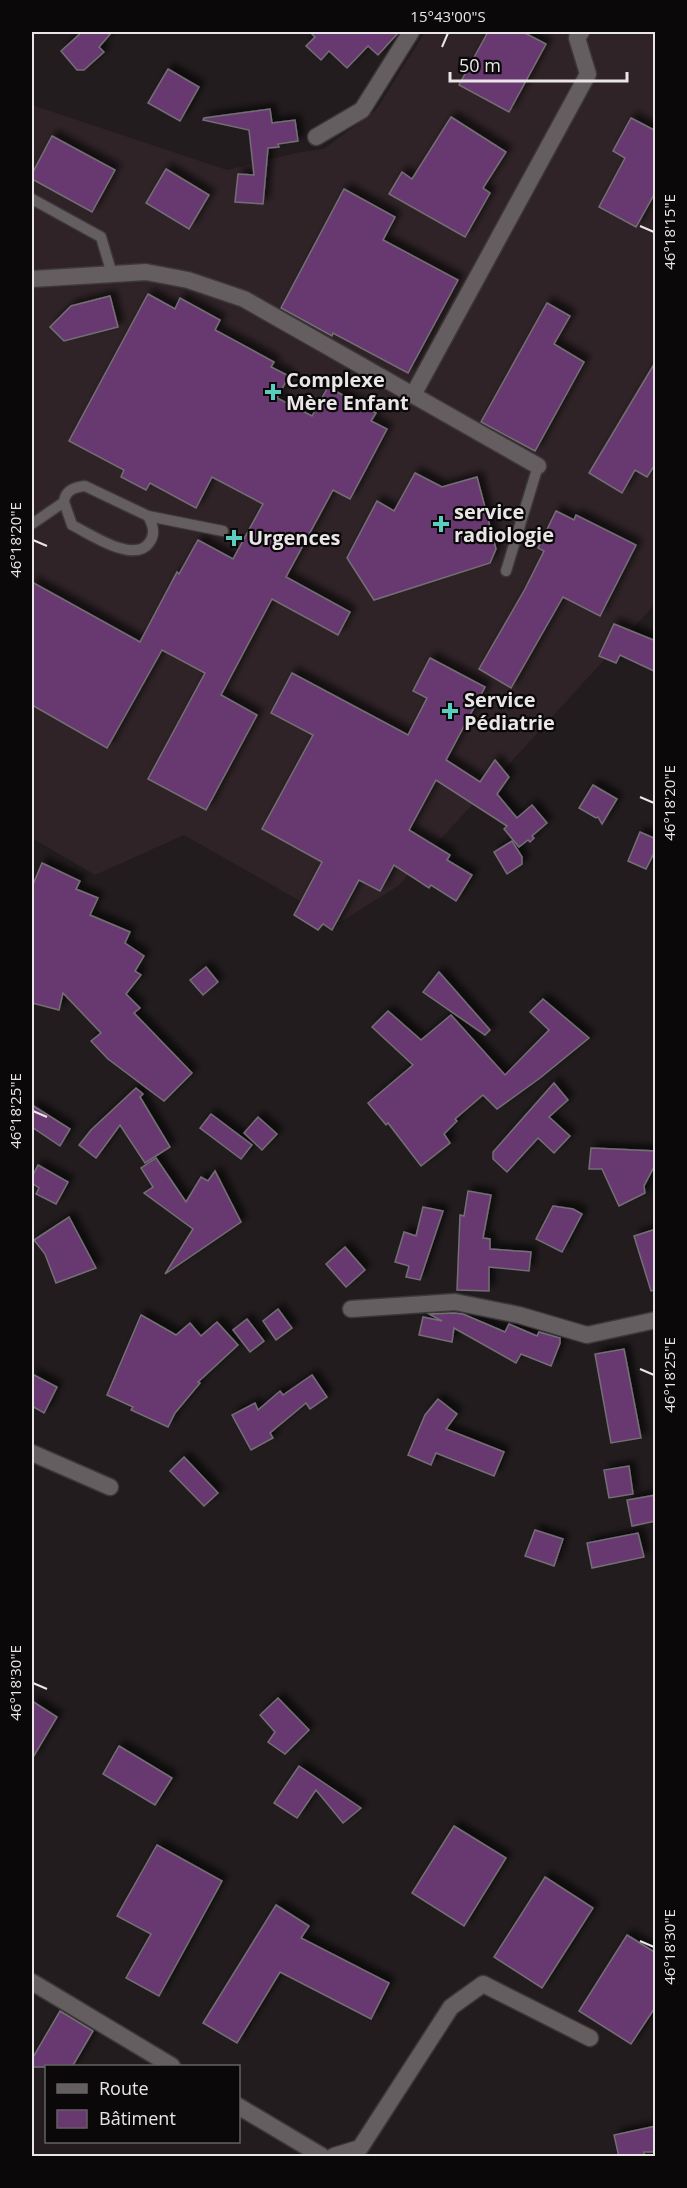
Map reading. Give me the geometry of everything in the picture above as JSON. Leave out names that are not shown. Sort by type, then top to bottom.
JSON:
[{"type":"street","points":[[316,137],[362,110],[411,32]]},
{"type":"street","points":[[413,395],[588,74],[577,38],[581,32]]},
{"type":"street","points":[[32,279],[146,272],[188,280],[244,299],[538,466]]},
{"type":"street","points":[[351,1309],[455,1302],[519,1315],[587,1335],[656,1320]]},
{"type":"street","points":[[32,1453],[110,1487]]},
{"type":"street","points":[[32,1982],[169,2065]]},
{"type":"street","points":[[334,2157],[360,2148],[452,2007],[483,1984],[590,2038]]},
{"type":"street","points":[[240,2107],[322,2157]]},
{"type":"lane","points":[[32,199],[101,237],[112,274]]},
{"type":"lane","points":[[506,571],[538,466]]},
{"type":"lane","points":[[32,524],[63,502],[72,488],[85,486],[148,516],[223,531]]},
{"type":"lane","points":[[63,502],[72,525],[123,550],[137,551],[148,545],[153,536],[153,525],[148,516]]},
{"type":"shaded area","points":[[425,32],[655,32],[655,604],[398,886],[339,923],[184,835],[95,875],[32,838],[32,105],[227,170],[300,152],[324,149],[376,110]]},
{"type":"building","points":[[82,32],[112,32],[99,47],[104,52],[84,70],[77,70],[61,51]]},
{"type":"building","points":[[310,32],[399,32],[378,55],[368,46],[347,68],[329,51],[321,60],[306,46],[315,37]]},
{"type":"building","points":[[488,32],[523,32],[546,44],[509,112],[459,85]]},
{"type":"building","points":[[168,69],[199,87],[180,121],[148,103]]},
{"type":"building","points":[[270,109],[272,123],[295,120],[298,141],[268,148],[263,204],[235,202],[238,174],[254,175],[249,130],[203,120],[204,118]]},
{"type":"building","points":[[451,117],[506,152],[483,188],[490,193],[465,237],[389,194],[402,172],[412,179]]},
{"type":"building","points":[[631,118],[656,131],[656,191],[636,227],[599,207],[625,158],[613,151]]},
{"type":"building","points":[[52,136],[115,170],[92,212],[32,179],[32,174]]},
{"type":"building","points":[[166,169],[209,195],[189,229],[146,203]]},
{"type":"building","points":[[344,189],[395,217],[383,240],[458,280],[408,373],[281,308]]},
{"type":"building","points":[[148,294],[175,309],[180,298],[220,320],[215,330],[274,362],[271,367],[289,376],[277,398],[312,416],[328,387],[376,413],[371,421],[387,429],[350,499],[333,490],[286,577],[350,612],[338,635],[272,599],[221,695],[257,715],[206,810],[148,779],[205,673],[162,650],[107,748],[32,705],[32,582],[140,642],[177,572],[179,574],[198,540],[233,559],[263,504],[212,477],[196,508],[150,483],[146,490],[121,477],[124,470],[69,441]]},
{"type":"building","points":[[110,296],[118,327],[64,341],[50,327],[71,306]]},
{"type":"building","points":[[547,303],[570,316],[554,344],[584,362],[535,451],[481,422]]},
{"type":"building","points":[[656,361],[656,463],[647,477],[635,470],[622,493],[589,473]]},
{"type":"building","points":[[415,473],[442,487],[477,477],[496,549],[490,563],[374,600],[347,558],[377,501],[394,511]]},
{"type":"building","points":[[556,511],[574,520],[576,515],[636,545],[600,616],[563,597],[511,688],[479,669],[544,551],[538,548]]},
{"type":"building","points":[[614,624],[656,641],[656,672],[620,655],[616,663],[599,656]]},
{"type":"building","points":[[430,658],[485,687],[446,760],[480,782],[495,760],[509,777],[497,794],[517,818],[532,805],[547,823],[532,836],[534,838],[530,842],[528,840],[519,847],[504,829],[507,826],[436,780],[409,830],[450,855],[447,860],[472,875],[456,901],[431,885],[429,888],[394,865],[380,891],[359,880],[332,930],[323,924],[318,930],[294,915],[322,862],[262,829],[313,735],[271,713],[292,673],[408,735],[427,698],[413,691]]},
{"type":"building","points":[[593,785],[617,799],[602,824],[598,817],[579,808]]},
{"type":"building","points":[[640,832],[656,839],[656,849],[646,869],[628,861]]},
{"type":"building","points":[[512,841],[522,857],[522,864],[507,874],[494,852]]},
{"type":"building","points":[[42,863],[80,881],[76,889],[98,898],[90,915],[130,932],[125,943],[144,956],[135,971],[141,975],[126,994],[140,1008],[134,1013],[192,1073],[164,1101],[108,1059],[91,1041],[101,1033],[63,993],[59,1010],[32,1003],[32,887]]},
{"type":"building","points":[[206,967],[218,982],[203,995],[190,980]]},
{"type":"building","points":[[439,972],[490,1030],[485,1035],[423,992]]},
{"type":"building","points":[[543,999],[589,1038],[497,1109],[483,1095],[455,1119],[457,1121],[444,1134],[450,1143],[421,1166],[388,1123],[386,1125],[368,1103],[413,1065],[372,1027],[388,1011],[421,1040],[451,1015],[505,1075],[549,1030],[530,1012]]},
{"type":"building","points":[[554,1083],[568,1100],[549,1117],[570,1136],[554,1153],[538,1138],[507,1172],[493,1159],[493,1152]]},
{"type":"building","points":[[136,1088],[143,1094],[140,1097],[170,1147],[145,1163],[120,1125],[96,1158],[79,1145],[91,1130]]},
{"type":"building","points":[[32,1105],[70,1129],[60,1146],[32,1127]]},
{"type":"building","points":[[211,1114],[252,1145],[241,1159],[200,1128]]},
{"type":"building","points":[[258,1117],[277,1134],[262,1150],[244,1133]]},
{"type":"building","points":[[591,1148],[656,1151],[656,1163],[644,1186],[645,1193],[619,1206],[602,1169],[589,1169]]},
{"type":"building","points":[[156,1158],[186,1202],[201,1177],[208,1181],[215,1171],[241,1222],[165,1274],[193,1229],[144,1193],[153,1187],[141,1168]]},
{"type":"building","points":[[38,1165],[68,1182],[56,1204],[36,1194],[39,1188],[32,1183],[32,1177]]},
{"type":"building","points":[[468,1191],[491,1195],[483,1238],[490,1239],[490,1249],[531,1252],[529,1271],[489,1267],[489,1291],[457,1290],[460,1215],[464,1216]]},
{"type":"building","points":[[553,1206],[573,1209],[582,1214],[562,1252],[536,1239]]},
{"type":"building","points":[[423,1207],[443,1211],[420,1280],[406,1277],[409,1266],[395,1262],[404,1232],[416,1236]]},
{"type":"building","points":[[69,1217],[96,1268],[56,1283],[45,1254],[34,1240]]},
{"type":"building","points":[[656,1229],[656,1290],[651,1291],[634,1236]]},
{"type":"building","points":[[345,1247],[365,1270],[346,1287],[326,1264]]},
{"type":"building","points":[[278,1309],[292,1328],[276,1340],[263,1321]]},
{"type":"building","points":[[429,1314],[463,1314],[505,1332],[509,1324],[537,1336],[539,1332],[560,1338],[551,1366],[521,1354],[516,1363],[454,1328],[452,1342],[419,1335],[423,1317],[442,1321]]},
{"type":"building","points":[[141,1315],[176,1335],[190,1323],[201,1336],[217,1322],[238,1345],[198,1382],[200,1383],[175,1413],[168,1427],[131,1410],[133,1407],[107,1395]]},
{"type":"building","points":[[247,1319],[264,1341],[250,1352],[233,1330]]},
{"type":"building","points":[[624,1349],[641,1438],[611,1443],[595,1354]]},
{"type":"building","points":[[32,1374],[57,1387],[44,1413],[32,1406]]},
{"type":"building","points":[[312,1375],[327,1397],[310,1409],[306,1403],[270,1433],[273,1438],[251,1450],[232,1415],[255,1403],[258,1410],[280,1391],[283,1395]]},
{"type":"building","points":[[438,1399],[457,1414],[446,1429],[504,1452],[494,1476],[436,1453],[431,1465],[408,1455],[425,1415]]},
{"type":"building","points":[[184,1457],[218,1493],[204,1506],[170,1471]]},
{"type":"building","points":[[629,1466],[633,1494],[609,1498],[604,1470]]},
{"type":"building","points":[[656,1495],[656,1521],[632,1526],[627,1500]]},
{"type":"building","points":[[535,1530],[563,1539],[554,1566],[525,1556]]},
{"type":"building","points":[[638,1533],[644,1557],[592,1568],[587,1543]]},
{"type":"building","points":[[278,1698],[309,1730],[285,1754],[268,1742],[275,1732],[260,1715]]},
{"type":"building","points":[[32,1701],[57,1717],[32,1759]]},
{"type":"building","points":[[119,1746],[172,1778],[155,1805],[103,1774]]},
{"type":"building","points":[[299,1766],[361,1808],[343,1823],[316,1790],[297,1818],[274,1803]]},
{"type":"building","points":[[454,1826],[506,1858],[464,1926],[412,1893]]},
{"type":"building","points":[[157,1845],[222,1881],[159,1996],[126,1978],[151,1934],[117,1916]]},
{"type":"building","points":[[545,1877],[593,1908],[542,1988],[494,1957]]},
{"type":"building","points":[[276,1905],[309,1926],[301,1938],[389,1983],[371,2019],[280,1972],[237,2043],[203,2023]]},
{"type":"building","points":[[627,1935],[656,1953],[656,2006],[631,2044],[579,2011]]},
{"type":"building","points":[[60,2011],[93,2031],[73,2065],[32,2067],[32,2059]]},
{"type":"building","points":[[656,2126],[656,2152],[644,2152],[644,2157],[619,2157],[614,2135]]},
{"type":"place","name":"Complexe Mère Enfant","points":[[273,392]]},
{"type":"place","name":"service radiologie","points":[[441,524]]},
{"type":"place","name":"Urgences","points":[[234,538]]},
{"type":"place","name":"Service Pédiatrie","points":[[450,711]]}]
